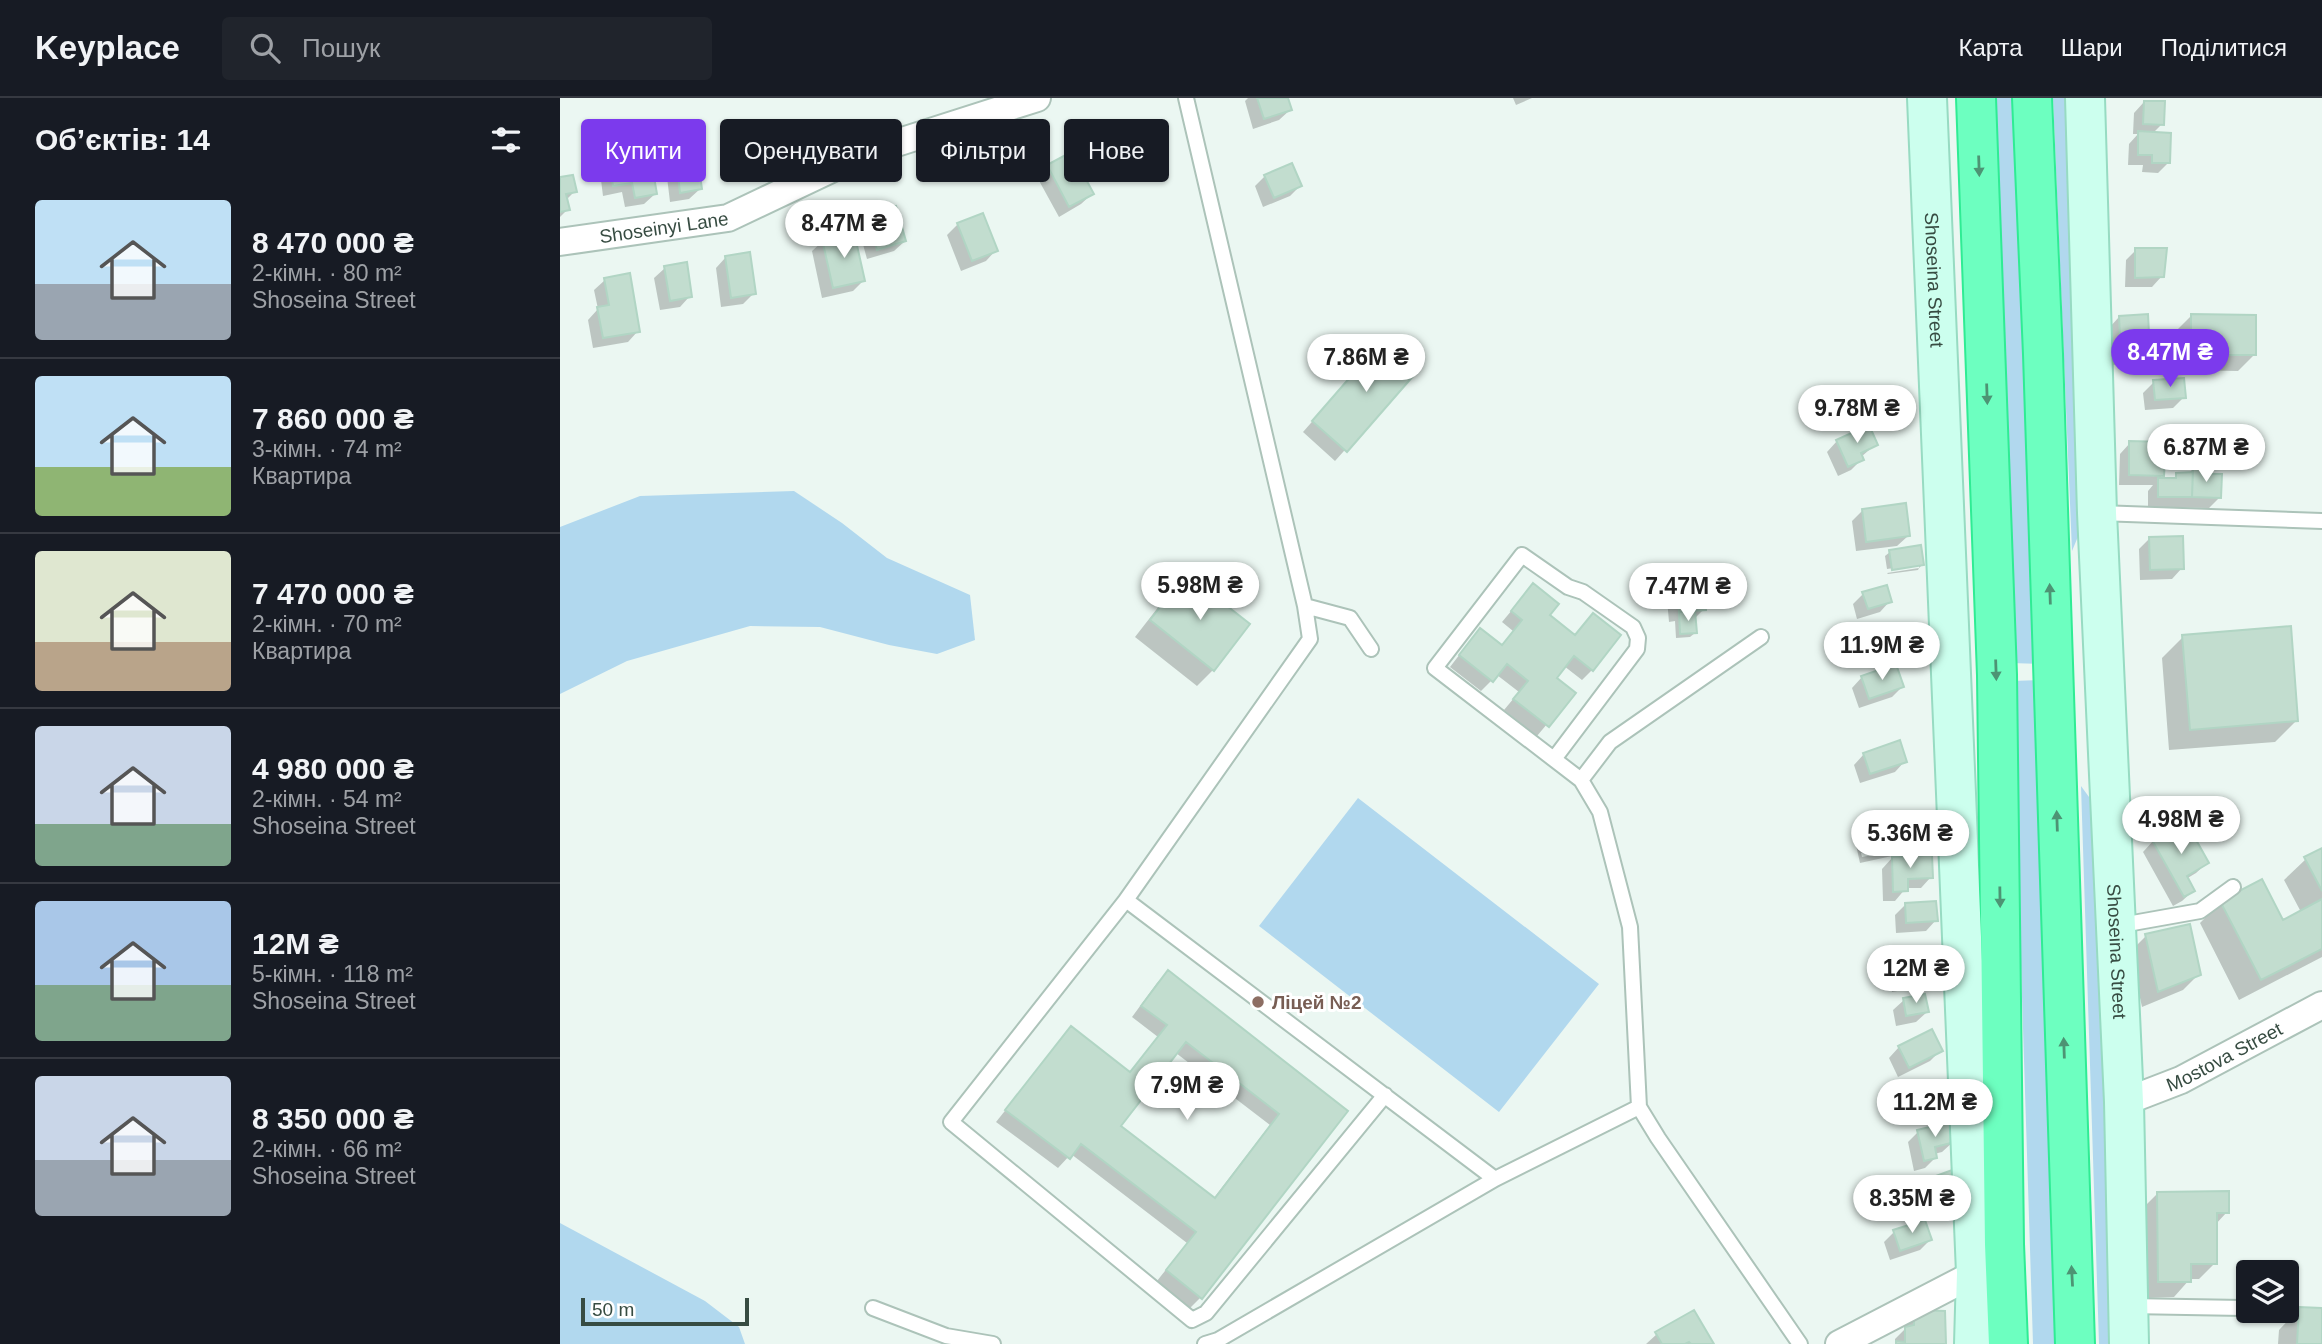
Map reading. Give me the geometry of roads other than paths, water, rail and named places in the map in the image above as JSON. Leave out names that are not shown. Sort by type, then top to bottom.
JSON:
[{"type":"highway","points":[[1976,98],[1997,675],[2004,1244],[2008,1344]]},
{"type":"highway","points":[[2032,98],[2043,354],[2075,1344]]},
{"type":"street","name":"Shoseinyi Lane","points":[[560,242],[728,218],[865,153],[1037,98]]},
{"type":"street","name":"Shoseina Street","points":[[1927,98],[1976,1273],[1974,1344]]},
{"type":"street","name":"Shoseina Street","points":[[2085,98],[2098,513],[2124,1102],[2129,1344]]},
{"type":"street","name":"Mostova Street","points":[[2124,1102],[2181,1080],[2322,1005]]},
{"type":"street","points":[[1839,1344],[1976,1273]]},
{"type":"lane","points":[[1186,98],[1305,606],[1310,639],[1126,900],[951,1122],[1192,1320],[1206,1313],[1384,1095]]},
{"type":"lane","points":[[2098,513],[2322,521]]},
{"type":"lane","points":[[1554,759],[1637,649],[1638,638],[1633,627],[1583,592],[1568,587],[1522,555],[1435,668],[1581,780],[1600,812],[1630,926],[1639,1107],[1801,1344]]},
{"type":"lane","points":[[1305,606],[1350,618],[1371,649]]},
{"type":"lane","points":[[1581,780],[1610,742],[1761,637]]},
{"type":"lane","points":[[2115,927],[2200,911],[2233,887]]},
{"type":"lane","points":[[1126,900],[1495,1179]]},
{"type":"lane","points":[[1205,1344],[1218,1340],[1495,1179],[1639,1107]]},
{"type":"lane","points":[[2127,1306],[2236,1308]]},
{"type":"lane","points":[[873,1308],[946,1336],[993,1344]]},
{"type":"place","name":"Ліцей №2","points":[[1258,1002]]}]
